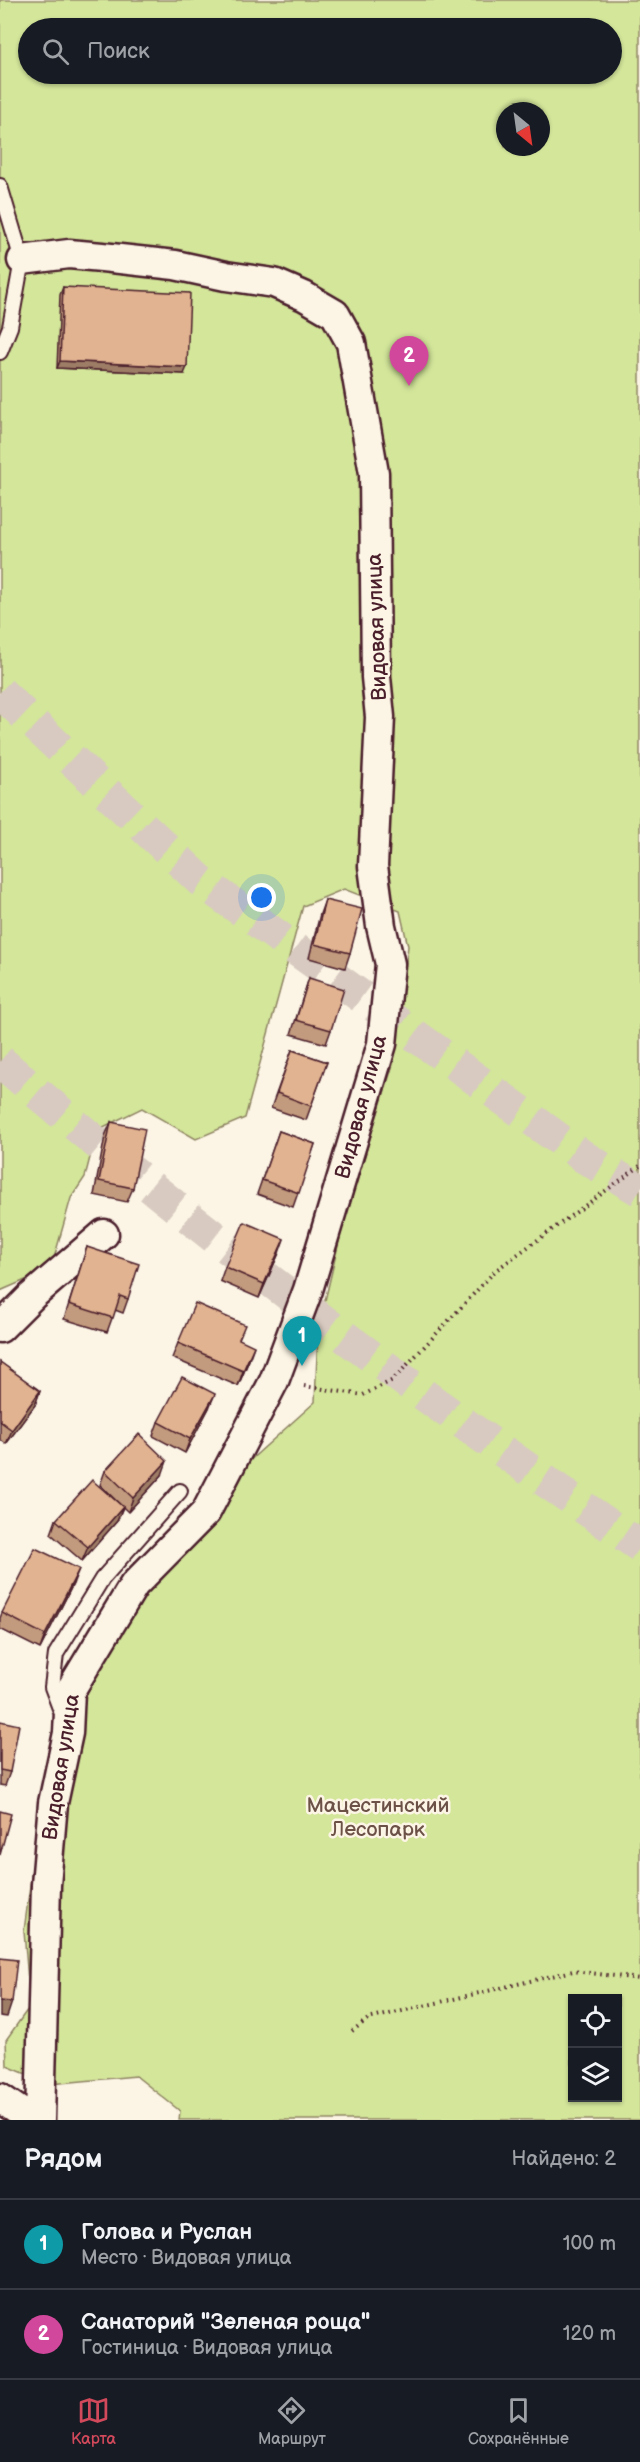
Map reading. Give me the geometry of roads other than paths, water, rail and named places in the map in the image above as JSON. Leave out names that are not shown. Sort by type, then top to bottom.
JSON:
[{"type":"street","name":"Видовая улица","points":[[22,260],[69,254],[102,257],[175,265],[225,276],[274,283],[304,296],[335,314],[351,343],[374,473],[376,677],[380,717],[373,866],[381,926],[390,964],[382,1044],[308,1290],[274,1381],[206,1512],[134,1585],[70,1691],[68,1733],[53,1803],[45,1885],[40,2120]]},
{"type":"street","points":[[0,1328],[104,1234]]},
{"type":"street","points":[[0,2098],[32,2120]]},
{"type":"lane","points":[[0,186],[22,260],[10,327],[0,352]]},
{"type":"lane","points":[[68,1733],[52,1687],[56,1654],[102,1579],[180,1491]]},
{"type":"tunnel","points":[[0,692],[201,881],[584,1157],[640,1190]]},
{"type":"tunnel","points":[[0,1061],[154,1190],[313,1313],[475,1432],[640,1546]]},
{"type":"place","name":"Санаторий \"Зеленая роща\"","points":[[409,386]]},
{"type":"place","name":"Голова и Руслан","points":[[302,1366]]},
{"type":"park label","name":"Мацестинский Лесопарк","points":[[378,1817]]}]
